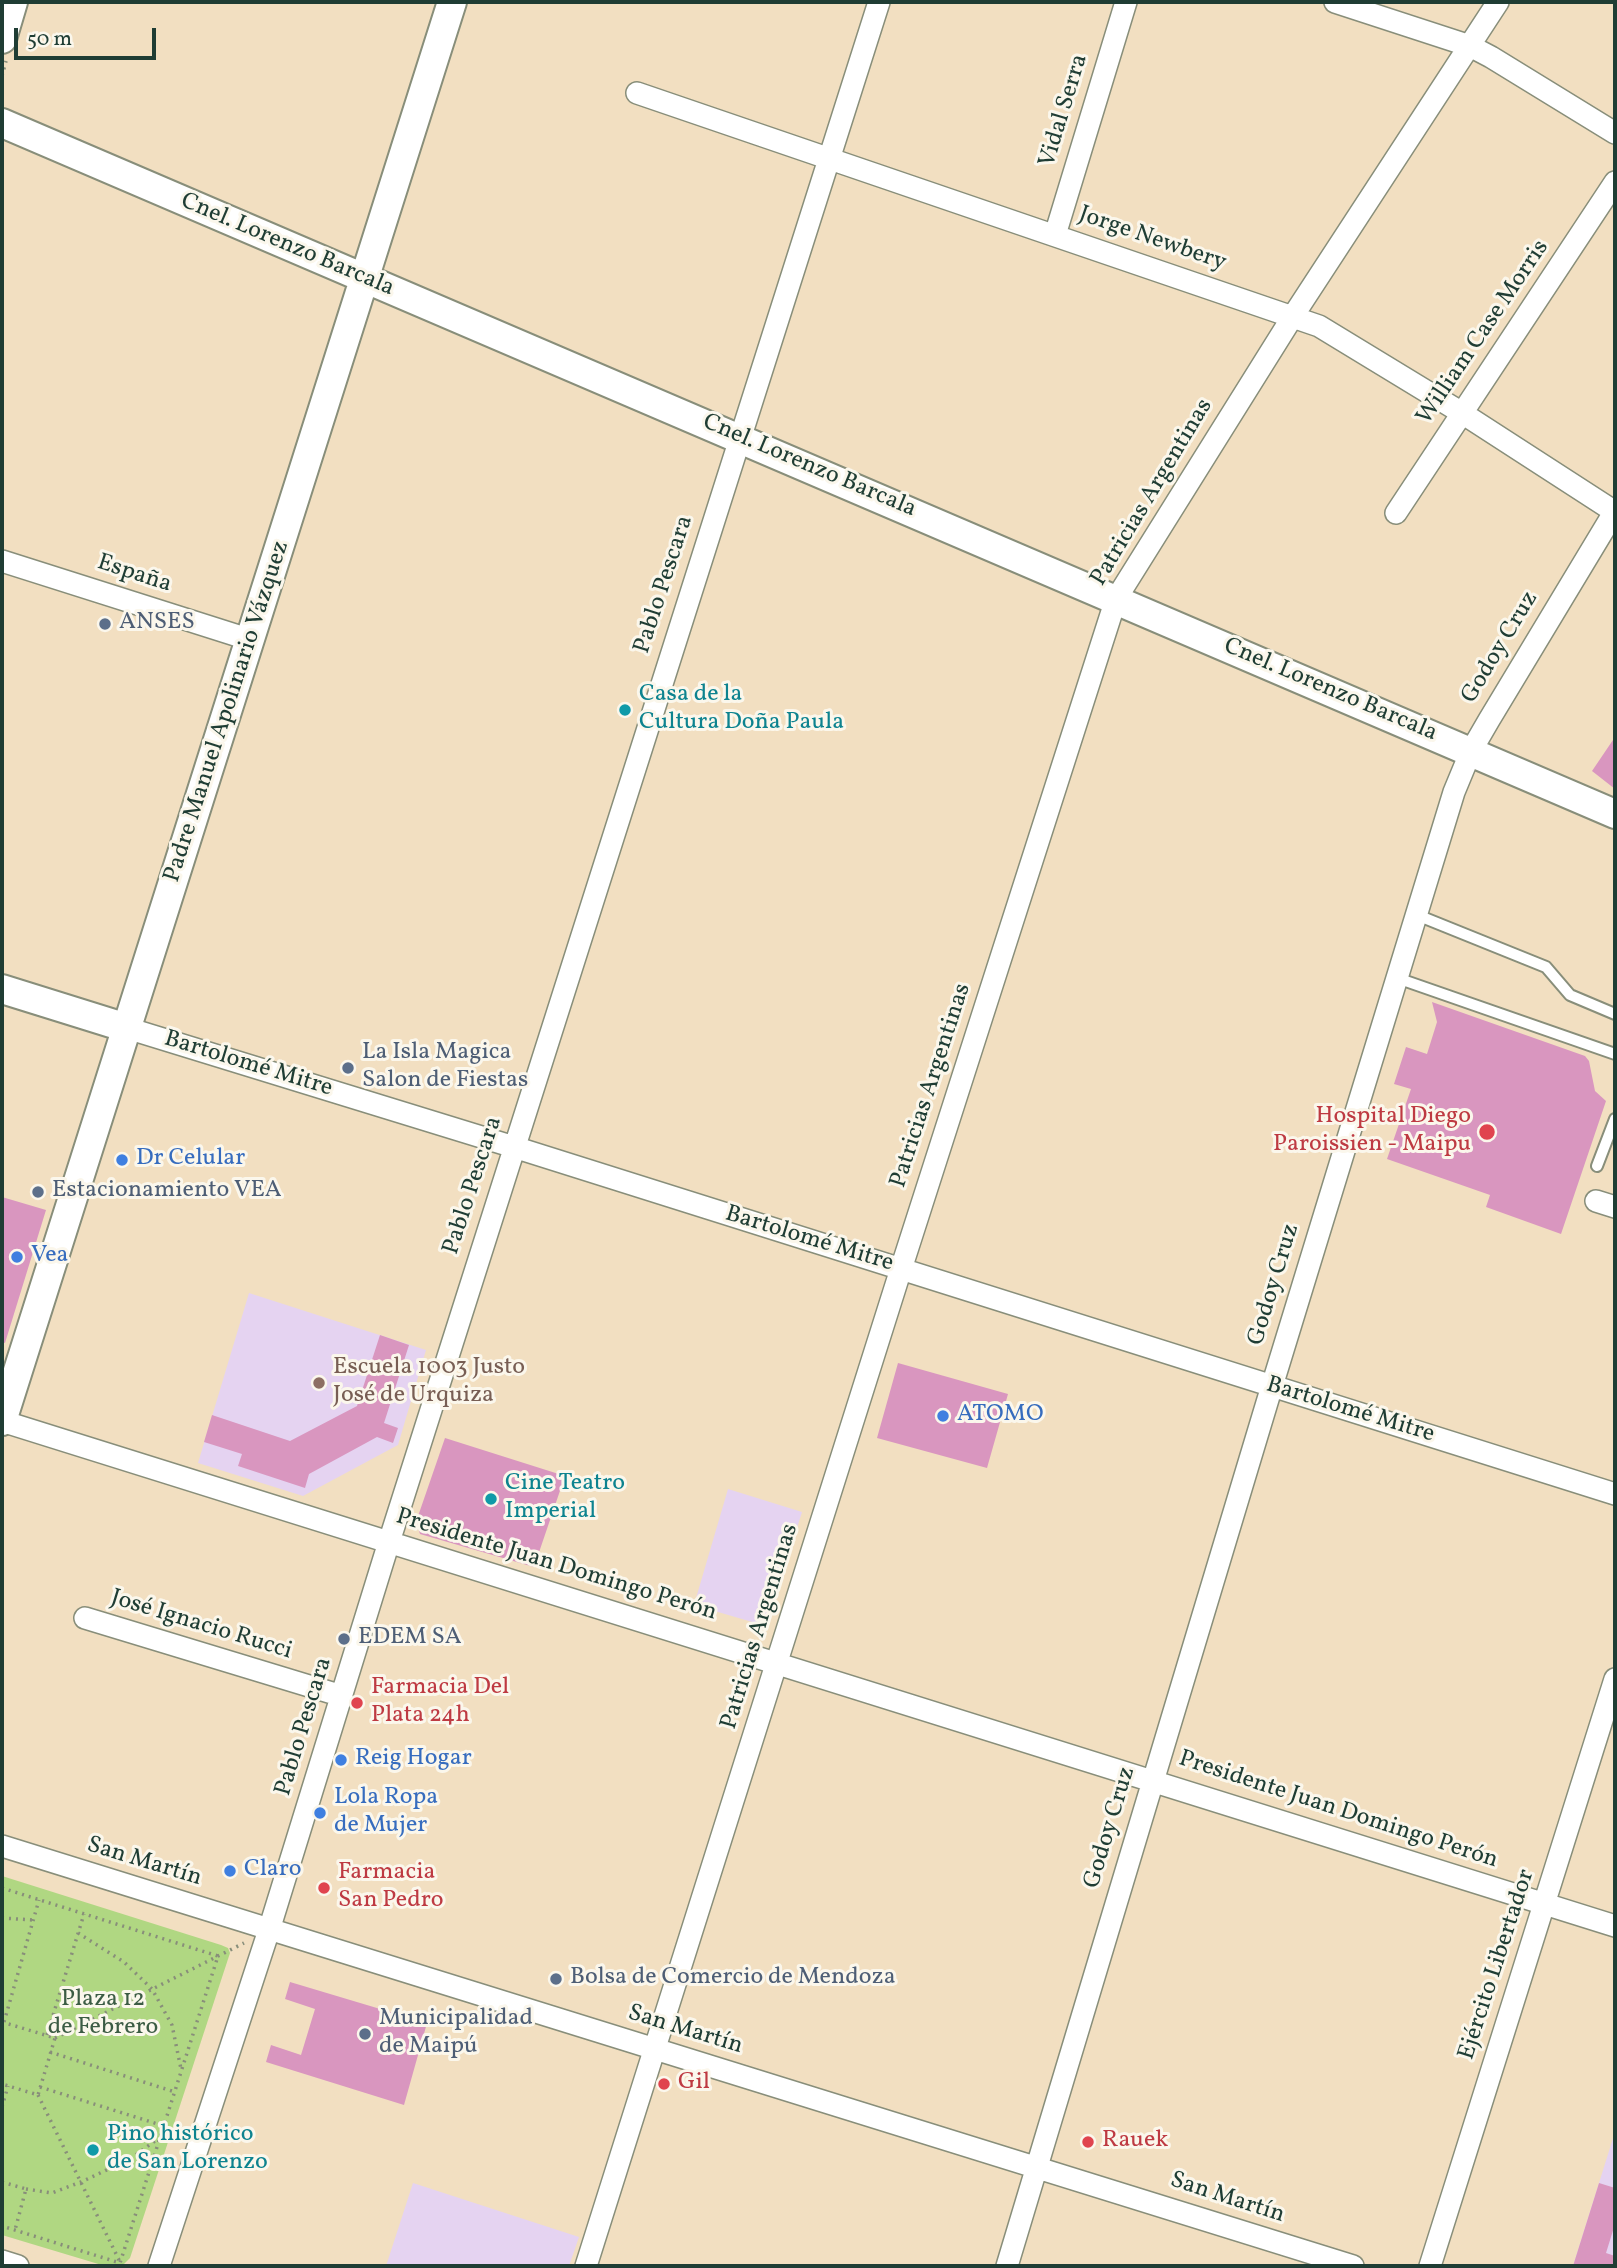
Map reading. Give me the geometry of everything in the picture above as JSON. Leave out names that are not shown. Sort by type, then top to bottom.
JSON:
[{"type":"street","points":[[2,40],[13,2]]},
{"type":"street","name":"Padre Manuel Apolinario Vázquez","points":[[2,1421],[452,2]]},
{"type":"street","name":"Pablo Pescara","points":[[159,2266],[269,1930],[389,1542],[879,2]]},
{"type":"street","name":"Vidal Serra","points":[[1055,235],[1126,2]]},
{"type":"street","points":[[1335,2],[1470,46],[1615,133]]},
{"type":"street","name":"Patricias Argentinas","points":[[586,2266],[1116,598],[1293,316],[1498,2]]},
{"type":"street","name":"Jorge Newbery","points":[[637,93],[1319,326],[1615,512]]},
{"type":"street","name":"Cnel. Lorenzo Barcala","points":[[2,123],[1615,814]]},
{"type":"street","name":"William Case Morris","points":[[1396,513],[1615,182]]},
{"type":"street","name":"Godoy Cruz","points":[[1007,2266],[1454,792],[1471,751],[1615,512]]},
{"type":"street","name":"España","points":[[2,561],[251,640]]},
{"type":"street","name":"Bartolomé Mitre","points":[[2,989],[514,1147],[1615,1494]]},
{"type":"street","name":"Presidente Juan Domingo Perón","points":[[2,1421],[1615,1926]]},
{"type":"street","name":"José Ignacio Rucci","points":[[85,1618],[342,1696]]},
{"type":"street","name":"Ejército Libertador","points":[[1430,2266],[1615,1679]]},
{"type":"street","name":"San Martín","points":[[2,1846],[1353,2266]]},
{"type":"street","points":[[2,2261],[18,2266]]},
{"type":"lane","points":[[1417,915],[1546,967],[1570,995],[1615,1014]]},
{"type":"lane","points":[[1397,978],[1615,1054]]},
{"type":"lane","points":[[1597,1166],[1615,1119]]},
{"type":"path","points":[[2,1888],[218,1956]]},
{"type":"path","points":[[39,1900],[3,2022],[55,2038]]},
{"type":"path","points":[[47,2035],[84,1914]]},
{"type":"path","points":[[2,1918],[33,1920]]},
{"type":"path","points":[[121,2265],[38,2095],[55,2038],[269,1930]]},
{"type":"path","points":[[78,1933],[124,1962],[152,1989],[172,2025],[181,2071]]},
{"type":"path","points":[[121,2265],[218,1956]]},
{"type":"path","points":[[50,2052],[175,2092]]},
{"type":"path","points":[[2,2084],[38,2095]]},
{"type":"path","points":[[2,2107],[8,2086]]},
{"type":"path","points":[[40,2087],[163,2126]]},
{"type":"path","points":[[2,2182],[52,2193],[130,2159],[160,2136]]},
{"type":"path","points":[[15,2230],[26,2189]]},
{"type":"path","points":[[2,2225],[121,2265]]},
{"type":"shaded area","name":"Escuela 1003 Justo José de Urquiza","points":[[249,1293],[426,1350],[398,1445],[303,1496],[198,1463]]},
{"type":"shaded area","points":[[728,1489],[802,1512],[766,1626],[694,1605]]},
{"type":"shaded area","points":[[1614,2135],[1615,2266],[1573,2266]]},
{"type":"shaded area","points":[[413,2183],[579,2237],[569,2266],[386,2266]]},
{"type":"green space","name":"Plaza 12 de Febrero","points":[[2,1876],[221,1945],[228,1948],[230,1953],[130,2258],[122,2266],[105,2266],[2,2235]]},
{"type":"building","points":[[1615,737],[1615,789],[1592,771]]},
{"type":"building","name":"Hospital Diego Paroissien - Maipu","points":[[1432,1002],[1585,1056],[1589,1061],[1595,1091],[1606,1101],[1561,1234],[1486,1207],[1490,1195],[1387,1159],[1411,1089],[1394,1084],[1406,1047],[1427,1054],[1437,1022]]},
{"type":"building","name":"Vea","points":[[2,1197],[46,1210],[5,1343],[2,1342]]},
{"type":"building","points":[[380,1335],[409,1345],[384,1423],[398,1428],[393,1443],[377,1437],[309,1474],[305,1488],[238,1466],[242,1454],[204,1442],[212,1415],[290,1441],[357,1406]]},
{"type":"building","name":"ATOMO","points":[[898,1363],[1008,1394],[987,1468],[877,1438]]},
{"type":"building","name":"Cine Teatro Imperial","points":[[445,1438],[565,1476],[534,1567],[420,1534],[416,1522]]},
{"type":"building","name":"Municipalidad de Maipú","points":[[290,1982],[427,2023],[404,2105],[266,2062],[271,2045],[301,2055],[315,2009],[285,1999]]},
{"type":"building","points":[[1599,2183],[1615,2188],[1615,2224],[1606,2253],[1615,2256],[1615,2266],[1573,2266]]},
{"type":"place","name":"ANSES","points":[[105,624]]},
{"type":"place","name":"Casa de la Cultura Doña Paula","points":[[625,710]]},
{"type":"place","name":"La Isla Magica Salon de Fiestas","points":[[348,1068]]},
{"type":"place","name":"Hospital Diego Paroissien - Maipu","points":[[1487,1132]]},
{"type":"place","name":"Dr Celular","points":[[122,1160]]},
{"type":"place","name":"Estacionamiento VEA","points":[[38,1192]]},
{"type":"place","name":"Vea","points":[[17,1257]]},
{"type":"place","name":"Escuela 1003 Justo José de Urquiza","points":[[319,1383]]},
{"type":"place","name":"ATOMO","points":[[943,1416]]},
{"type":"place","name":"Cine Teatro Imperial","points":[[491,1499]]},
{"type":"place","name":"EDEM SA","points":[[344,1639]]},
{"type":"place","name":"Farmacia Del Plata 24h","points":[[357,1703]]},
{"type":"place","name":"Reig Hogar","points":[[341,1760]]},
{"type":"place","name":"Lola Ropa de Mujer","points":[[320,1813]]},
{"type":"place","name":"Claro","points":[[230,1871]]},
{"type":"place","name":"Farmacia San Pedro","points":[[324,1888]]},
{"type":"place","name":"Bolsa de Comercio de Mendoza","points":[[556,1979]]},
{"type":"place","name":"Municipalidad de Maipú","points":[[365,2034]]},
{"type":"place","name":"Gil","points":[[664,2084]]},
{"type":"place","name":"Rauek","points":[[1088,2142]]},
{"type":"place","name":"Pino histórico de San Lorenzo","points":[[93,2150]]}]
